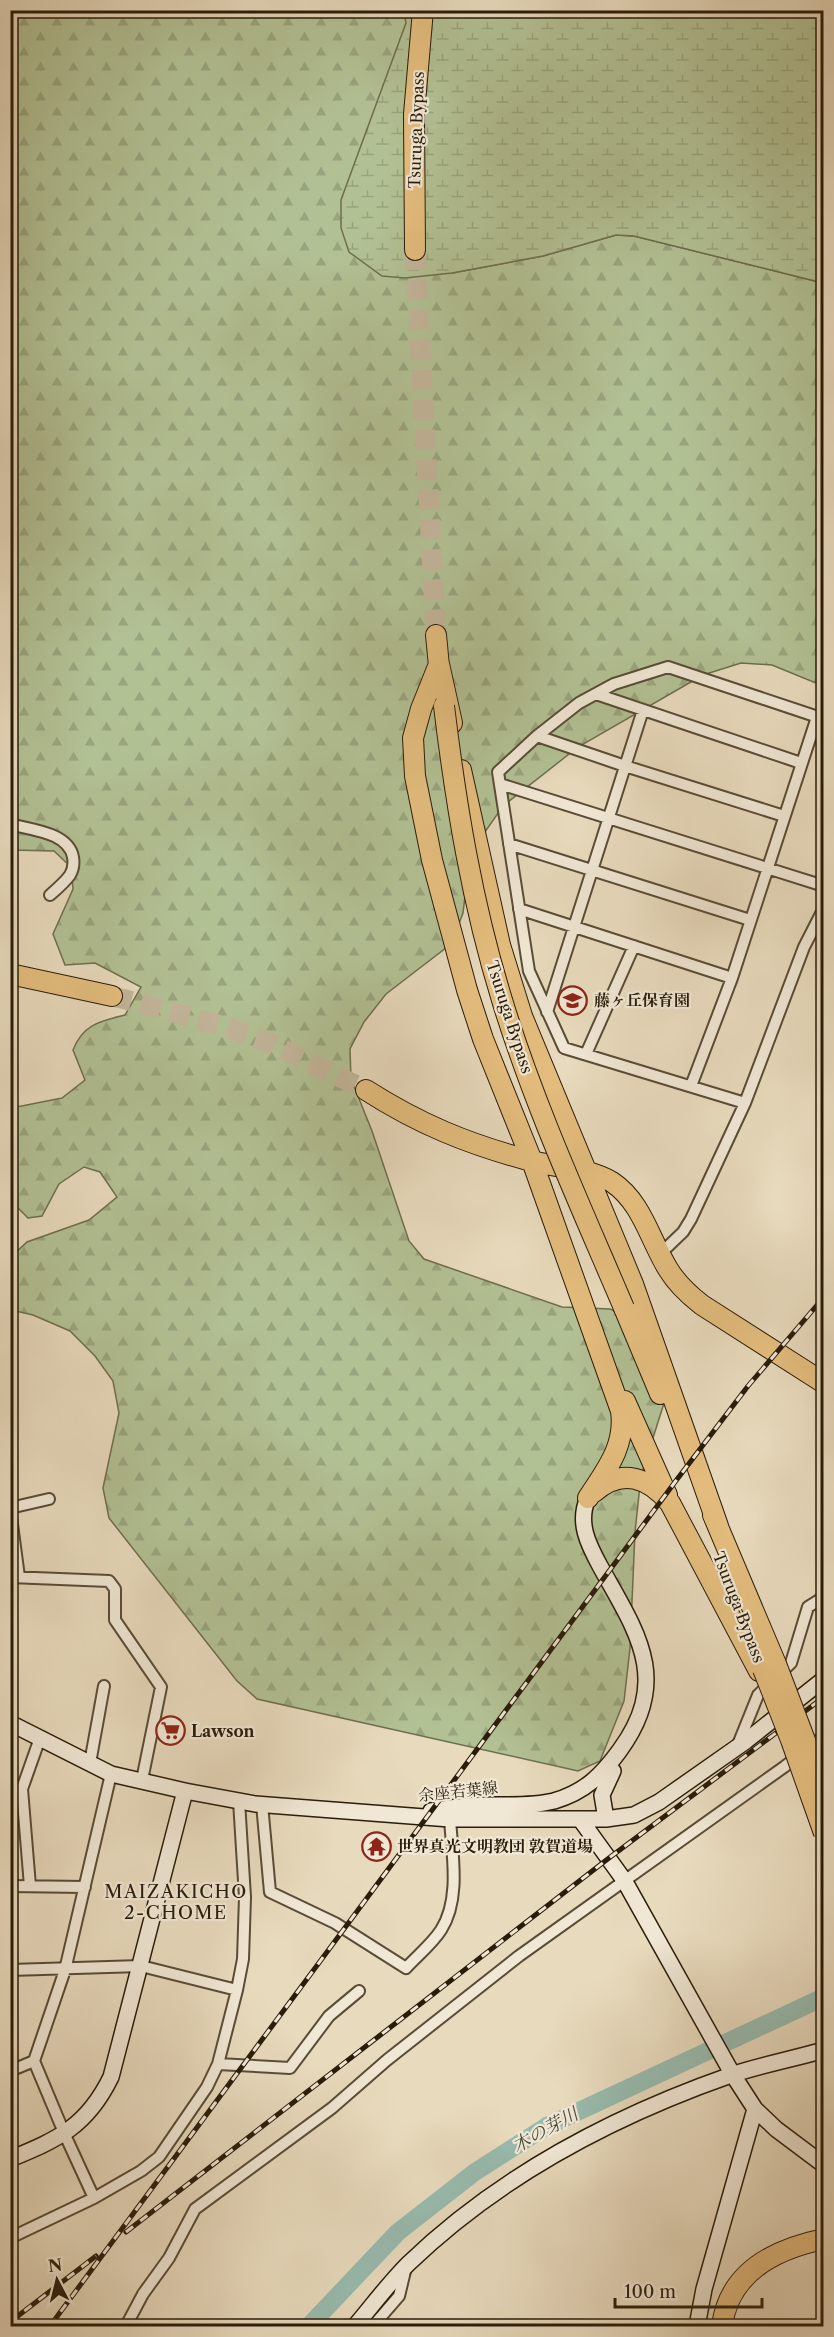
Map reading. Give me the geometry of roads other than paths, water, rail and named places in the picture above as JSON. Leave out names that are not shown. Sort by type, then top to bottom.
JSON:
[{"type":"highway","name":"Tsuruga Bypass","points":[[414,250],[414,114],[423,10]]},
{"type":"highway","name":"Tsuruga Bypass","points":[[436,635],[461,834],[473,894],[502,1000],[562,1162],[718,1526],[766,1668]]},
{"type":"highway","points":[[439,664],[416,723],[413,754],[420,803],[445,910],[467,990],[504,1097],[532,1161],[590,1322],[617,1398],[622,1422],[619,1447],[588,1498]]},
{"type":"highway","points":[[446,706],[500,945],[522,1016],[633,1284],[718,1526]]},
{"type":"highway","points":[[10,974],[112,996]]},
{"type":"highway","points":[[366,1090],[430,1127],[532,1161],[588,1172],[612,1183],[632,1201],[677,1282],[702,1305],[824,1383]]},
{"type":"highway","points":[[590,1322],[670,1503],[766,1668],[775,1700],[824,1833]]},
{"type":"highway","name":"Tsuruga Bypass","points":[[654,1380],[766,1668],[804,1733],[824,1790]]},
{"type":"highway","points":[[588,1498],[609,1481],[631,1478],[648,1482],[656,1487],[670,1503]]},
{"type":"highway","points":[[722,2326],[730,2298],[739,2282],[753,2267],[787,2248],[824,2238]]},
{"type":"highway","points":[[735,2326],[740,2305],[759,2279],[789,2260],[824,2250]]},
{"type":"street","points":[[691,1086],[732,978],[801,763],[820,718],[668,667],[614,684],[579,704],[537,736],[498,772],[529,971],[564,1048],[745,1103]]},
{"type":"street","points":[[596,694],[801,763]]},
{"type":"street","points":[[547,1012],[643,710]]},
{"type":"street","points":[[537,736],[784,816]]},
{"type":"street","points":[[500,784],[824,886]]},
{"type":"street","points":[[10,824],[55,836],[66,843],[72,854],[71,874],[51,896]]},
{"type":"street","points":[[509,844],[750,920]]},
{"type":"street","points":[[660,1254],[683,1232],[691,1219],[745,1103],[804,946],[824,908]]},
{"type":"street","points":[[519,909],[732,978]]},
{"type":"street","points":[[586,1054],[634,946]]},
{"type":"street","name":"余座若葉線","points":[[408,1815],[450,1818],[606,1819],[602,1802],[603,1789],[638,1718],[645,1697],[647,1671],[645,1658],[635,1631],[588,1545],[583,1518],[588,1498]]},
{"type":"street","points":[[49,1499],[10,1508],[15,1577],[109,1581],[115,1589],[115,1620],[161,1687],[142,1780]]},
{"type":"street","points":[[737,1747],[758,1695],[791,1663],[808,1607],[824,1597]]},
{"type":"street","points":[[606,1819],[634,1815],[651,1807],[737,1747],[824,1678]]},
{"type":"street","points":[[90,1763],[104,1686]]},
{"type":"street","points":[[10,1723],[111,1774],[239,1801],[408,1815]]},
{"type":"street","points":[[126,2326],[143,2294],[169,2259],[195,2209],[332,2108],[387,2060],[519,1956],[824,1736]]},
{"type":"street","points":[[30,1886],[22,1789],[40,1738]]},
{"type":"street","name":"余座若葉線","points":[[408,1815],[467,1806],[546,1802],[567,1796],[597,1779],[625,1743]]},
{"type":"street","points":[[94,2198],[34,2061],[65,1970],[111,1774]]},
{"type":"street","points":[[10,1787],[22,1789]]},
{"type":"street","points":[[10,2159],[65,2134],[90,2111],[102,2095],[111,2077],[185,1791]]},
{"type":"street","points":[[10,2238],[94,2198],[141,2171],[159,2157],[207,2087],[218,2064],[243,1959],[245,1897],[239,1801]]},
{"type":"street","points":[[262,1804],[270,1892],[335,1923],[406,1968],[440,1931],[450,1910],[453,1876],[450,1818]]},
{"type":"street","points":[[580,1819],[624,1880],[733,2075],[755,2109],[776,2129],[824,2164]]},
{"type":"street","points":[[10,1886],[85,1887]]},
{"type":"street","points":[[10,1970],[141,1966],[237,1990]]},
{"type":"street","points":[[218,2064],[290,2068],[329,2016],[359,1991]]},
{"type":"street","points":[[355,2326],[406,2267],[468,2212],[519,2177],[566,2149],[615,2123],[733,2075],[824,2050]]},
{"type":"street","points":[[10,2071],[34,2061]]},
{"type":"street","points":[[697,2326],[704,2289],[755,2109]]},
{"type":"street","points":[[373,2326],[399,2296],[406,2267]]},
{"type":"waterway","name":"木の芽川","points":[[309,2326],[398,2232],[475,2172],[547,2126],[824,1997]]},
{"type":"tunnel","points":[[415,250],[436,635]]},
{"type":"tunnel","points":[[112,996],[227,1027],[272,1044],[366,1090]]},
{"type":"railway","points":[[50,2326],[675,1482],[748,1386],[824,1297]]},
{"type":"railway","points":[[126,2232],[609,1858],[824,1697]]},
{"type":"railway","points":[[10,2322],[96,2256]]},
{"type":"place","name":"藤ヶ丘保育園","points":[[573,1000]]},
{"type":"place","name":"Lawson","points":[[170,1731]]},
{"type":"place","name":"世界真光文明教団 敦賀道場","points":[[376,1846]]},
{"type":"district","name":"MAIZAKICHO 2-CHOME","points":[[176,1902]]}]
